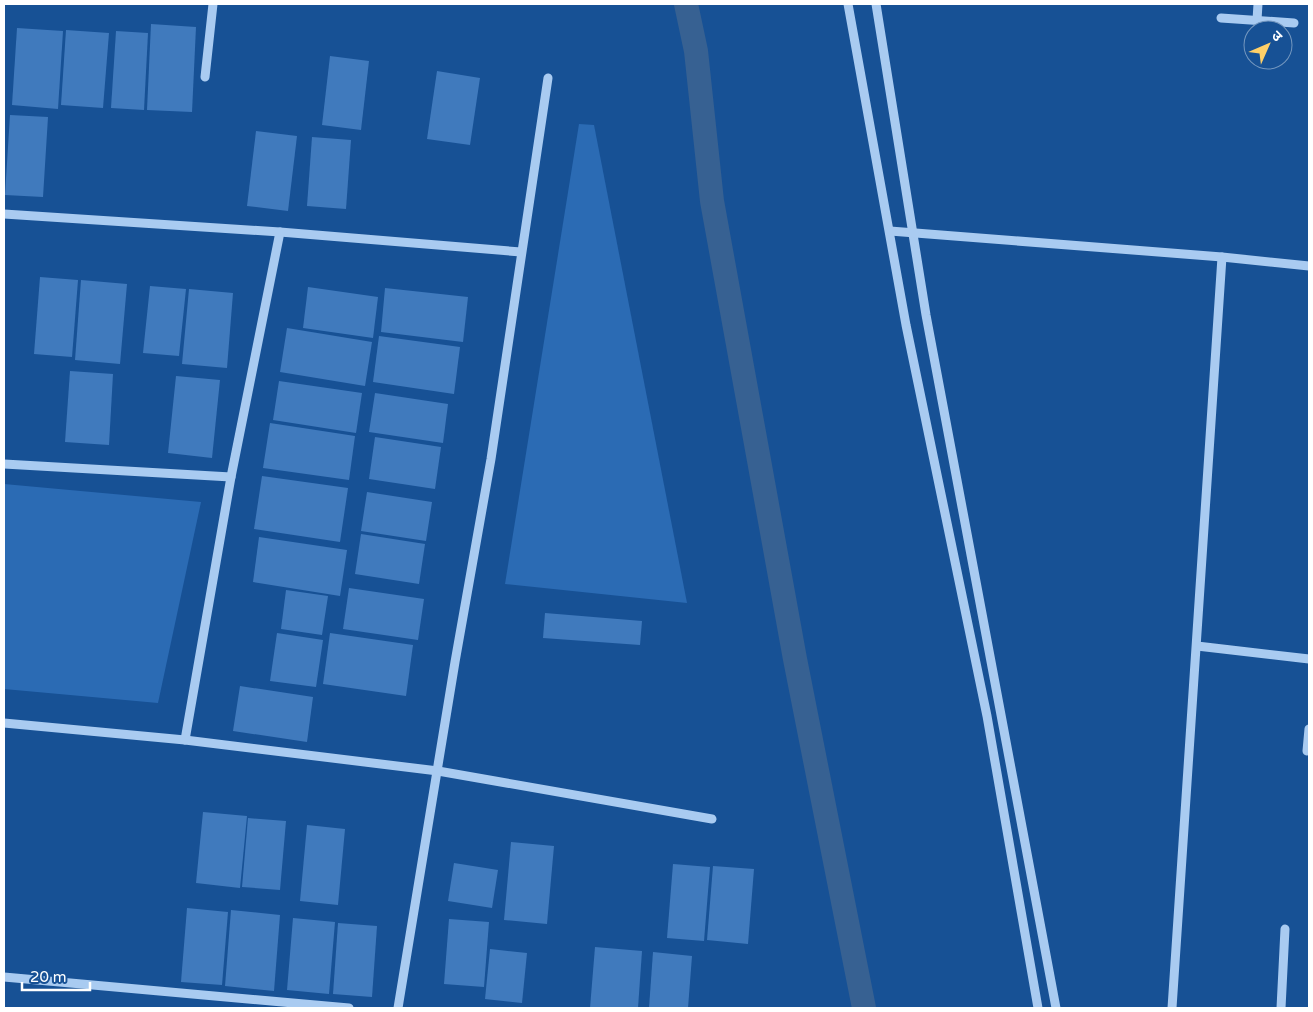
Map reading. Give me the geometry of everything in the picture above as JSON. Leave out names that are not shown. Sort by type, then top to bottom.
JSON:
[{"type":"street","points":[[205,77],[213,4]]},
{"type":"street","points":[[848,4],[906,325],[987,716],[1038,1008]]},
{"type":"street","points":[[876,4],[926,315],[1056,1008]]},
{"type":"street","points":[[1221,18],[1257,20],[1258,4]]},
{"type":"street","points":[[398,1008],[438,771],[454,662],[491,459],[548,78]]},
{"type":"street","points":[[4,214],[280,232],[521,252]]},
{"type":"street","points":[[890,231],[1222,257],[1309,266]]},
{"type":"street","points":[[185,740],[231,477],[280,232]]},
{"type":"street","points":[[1172,1008],[1222,257]]},
{"type":"street","points":[[4,464],[231,477]]},
{"type":"street","points":[[1197,646],[1309,659]]},
{"type":"street","points":[[4,723],[185,740],[438,771],[712,819]]},
{"type":"street","points":[[1308,751],[1309,729]]},
{"type":"street","points":[[1281,1008],[1285,929]]},
{"type":"street","points":[[4,976],[349,1008]]},
{"type":"shaded area","points":[[579,124],[594,125],[687,603],[505,584]]},
{"type":"shaded area","points":[[4,484],[201,502],[158,703],[4,689]]},
{"type":"building","points":[[151,24],[196,27],[192,112],[147,110]]},
{"type":"building","points":[[17,28],[63,31],[58,109],[12,105]]},
{"type":"building","points":[[66,30],[109,33],[103,108],[61,105]]},
{"type":"building","points":[[116,31],[148,33],[144,110],[111,108]]},
{"type":"building","points":[[330,56],[369,61],[361,130],[322,125]]},
{"type":"building","points":[[437,71],[480,78],[470,145],[427,139]]},
{"type":"building","points":[[10,115],[48,117],[43,197],[5,195]]},
{"type":"building","points":[[256,131],[297,136],[288,211],[247,206]]},
{"type":"building","points":[[312,137],[351,140],[346,209],[307,206]]},
{"type":"building","points":[[40,277],[78,280],[72,357],[34,354]]},
{"type":"building","points":[[81,280],[127,284],[120,364],[75,360]]},
{"type":"building","points":[[150,286],[186,289],[179,356],[143,353]]},
{"type":"building","points":[[308,287],[378,297],[373,338],[303,328]]},
{"type":"building","points":[[385,288],[468,297],[463,342],[381,332]]},
{"type":"building","points":[[189,289],[233,293],[227,368],[182,364]]},
{"type":"building","points":[[287,328],[372,342],[365,386],[280,372]]},
{"type":"building","points":[[379,336],[460,347],[454,394],[373,382]]},
{"type":"building","points":[[70,371],[113,374],[109,445],[65,442]]},
{"type":"building","points":[[176,376],[220,380],[212,458],[168,453]]},
{"type":"building","points":[[279,381],[362,393],[356,433],[273,420]]},
{"type":"building","points":[[375,393],[448,404],[443,443],[369,432]]},
{"type":"building","points":[[270,423],[355,436],[349,480],[263,468]]},
{"type":"building","points":[[375,437],[441,447],[435,489],[369,479]]},
{"type":"building","points":[[262,476],[348,488],[340,542],[254,529]]},
{"type":"building","points":[[367,492],[432,502],[426,541],[361,531]]},
{"type":"building","points":[[361,534],[425,544],[419,584],[355,574]]},
{"type":"building","points":[[259,537],[347,550],[340,596],[253,582]]},
{"type":"building","points":[[349,588],[424,599],[418,640],[343,629]]},
{"type":"building","points":[[286,590],[328,596],[322,635],[281,629]]},
{"type":"building","points":[[545,613],[642,621],[640,645],[543,638]]},
{"type":"building","points":[[277,633],[323,640],[316,687],[270,681]]},
{"type":"building","points":[[330,633],[413,645],[406,696],[323,684]]},
{"type":"building","points":[[240,686],[313,697],[307,742],[233,731]]},
{"type":"building","points":[[203,812],[247,816],[240,888],[196,883]]},
{"type":"building","points":[[248,818],[286,821],[280,890],[242,887]]},
{"type":"building","points":[[307,825],[345,829],[338,905],[300,901]]},
{"type":"building","points":[[511,842],[554,846],[547,924],[504,920]]},
{"type":"building","points":[[454,863],[498,870],[492,908],[448,901]]},
{"type":"building","points":[[673,864],[710,867],[704,941],[667,938]]},
{"type":"building","points":[[713,866],[754,869],[748,944],[707,940]]},
{"type":"building","points":[[187,908],[228,912],[222,985],[181,982]]},
{"type":"building","points":[[231,910],[280,915],[274,991],[225,986]]},
{"type":"building","points":[[293,918],[335,922],[329,994],[287,990]]},
{"type":"building","points":[[449,919],[489,922],[484,987],[444,984]]},
{"type":"building","points":[[338,923],[377,926],[372,997],[333,994]]},
{"type":"building","points":[[595,947],[642,951],[638,1008],[590,1008]]},
{"type":"building","points":[[490,949],[527,953],[522,1003],[485,999]]},
{"type":"building","points":[[653,952],[692,956],[688,1008],[649,1008]]},
{"type":"waterway","points":[[686,4],[696,51],[712,201],[795,659],[864,1008]]}]
